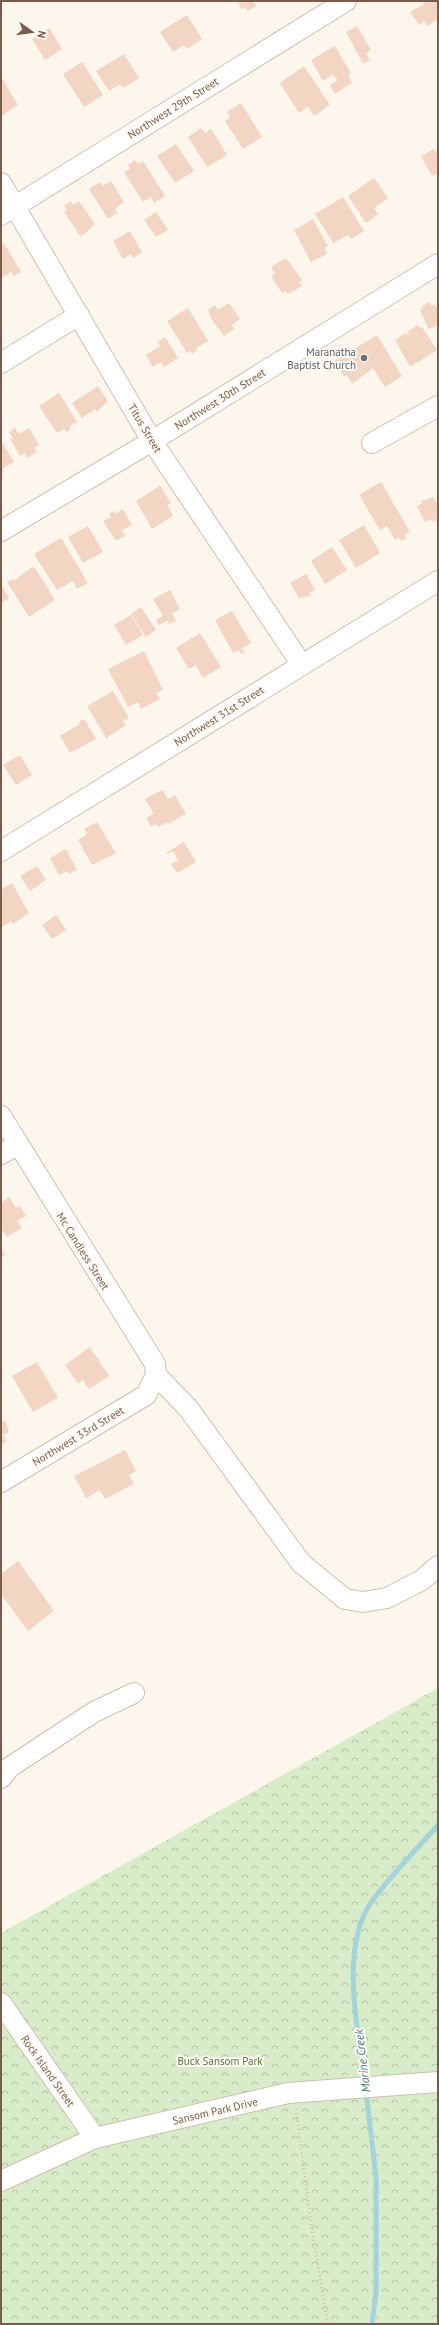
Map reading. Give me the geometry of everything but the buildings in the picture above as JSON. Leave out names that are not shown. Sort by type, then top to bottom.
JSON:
[{"type":"street","name":"Northwest 29th Street","points":[[8,210],[346,1]]},
{"type":"street","name":"Titus Street","points":[[1,183],[8,210],[79,315],[152,441],[302,665]]},
{"type":"street","name":"Northwest 30th Street","points":[[1,531],[152,441],[438,264]]},
{"type":"street","points":[[1,363],[79,315]]},
{"type":"street","points":[[372,443],[438,406]]},
{"type":"street","name":"Northwest 31st Street","points":[[1,851],[438,581]]},
{"type":"street","name":"Mc Candless Street","points":[[1,1116],[155,1364],[154,1381]]},
{"type":"street","points":[[1,1154],[18,1145]]},
{"type":"street","points":[[154,1381],[192,1413],[301,1564],[345,1599],[363,1602],[387,1598],[422,1580],[438,1566]]},
{"type":"street","name":"Northwest 33rd Street","points":[[1,1482],[146,1395],[154,1381]]},
{"type":"street","points":[[1,1778],[10,1767],[88,1716],[134,1693]]},
{"type":"street","name":"Rock Island Street","points":[[1,2003],[95,2138]]},
{"type":"street","name":"Sansom Park Drive","points":[[1,2181],[95,2138],[294,2093],[438,2082]]},
{"type":"path","points":[[294,2093],[313,2237],[328,2324]]},
{"type":"green space","name":"Buck Sansom Park","points":[[438,1688],[438,2324],[1,2324],[1,1933]]},
{"type":"waterway","name":"Marine Creek","points":[[365,2083],[355,2014],[353,1965],[356,1941],[362,1920],[372,1901],[438,1825]]},
{"type":"waterway","name":"Marine Creek","points":[[366,2091],[376,2177],[376,2292],[372,2324]]},
{"type":"place","name":"Maranatha Baptist Church","points":[[364,358]]}]
